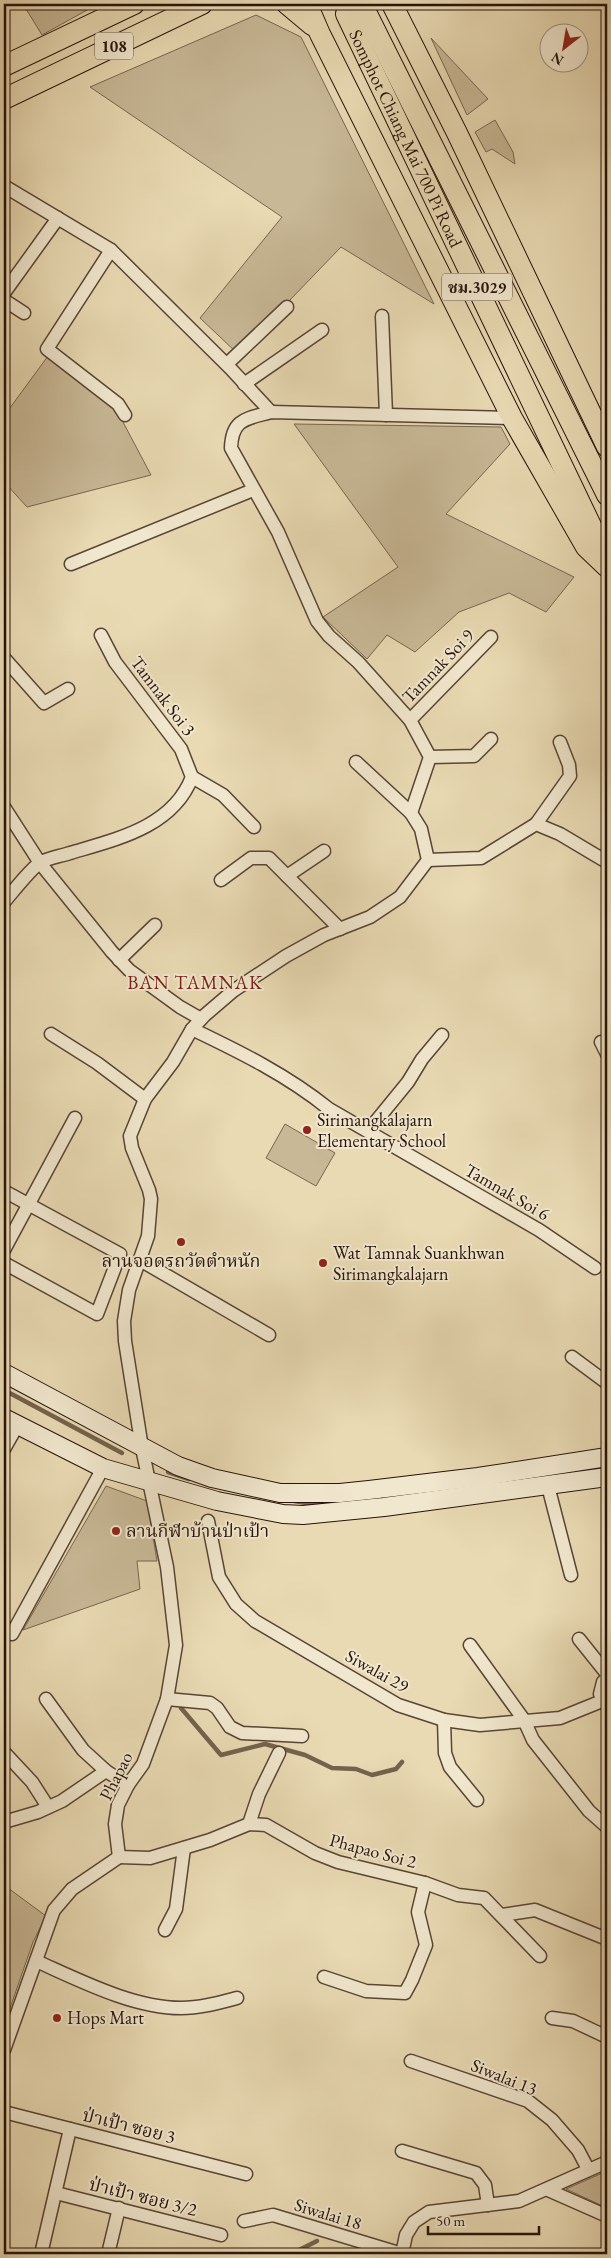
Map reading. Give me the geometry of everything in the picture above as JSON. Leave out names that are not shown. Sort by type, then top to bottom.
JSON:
[{"type":"main road","name":"108","points":[[4,66],[134,4]]},
{"type":"main road","name":"108","points":[[4,99],[202,4]]},
{"type":"main road","points":[[287,4],[303,16],[320,34]]},
{"type":"main road","points":[[306,4],[512,418],[586,547],[607,567]]},
{"type":"main road","points":[[320,34],[318,11],[321,4]]},
{"type":"main road","points":[[393,4],[606,442]]},
{"type":"main road","name":"Somphot Chiang Mai 700 Pi Road","points":[[607,494],[354,10],[607,559]]},
{"type":"street","points":[[4,186],[111,250],[227,364],[271,412]]},
{"type":"street","points":[[4,293],[58,218]]},
{"type":"street","points":[[111,250],[47,349],[118,404],[125,415]]},
{"type":"street","points":[[4,300],[24,313]]},
{"type":"street","points":[[227,364],[287,307]]},
{"type":"street","points":[[382,316],[386,415]]},
{"type":"street","points":[[244,384],[322,330]]},
{"type":"street","points":[[411,813],[430,758],[410,720],[358,662],[329,636],[317,621],[278,532],[231,448],[232,435],[236,425],[246,419],[271,412],[512,418]]},
{"type":"street","points":[[71,564],[253,490]]},
{"type":"street","name":"Tamnak Soi 3","points":[[101,635],[115,662],[181,749],[192,777]]},
{"type":"street","name":"Tamnak Soi 9","points":[[410,720],[491,637]]},
{"type":"street","points":[[4,658],[44,703],[68,689]]},
{"type":"street","points":[[430,758],[474,756],[491,739]]},
{"type":"street","points":[[356,762],[411,813],[421,829],[428,860],[481,858],[536,824],[570,776],[569,765],[560,742]]},
{"type":"street","points":[[4,902],[40,863],[119,840],[144,828],[169,812],[186,793],[192,777],[222,795],[254,827]]},
{"type":"street","points":[[4,807],[40,863],[119,960],[129,970],[180,1007],[201,1019]]},
{"type":"street","points":[[536,824],[560,834],[607,862]]},
{"type":"street","points":[[287,876],[324,851]]},
{"type":"street","points":[[221,880],[251,858],[269,858],[340,929]]},
{"type":"street","name":"Phapao","points":[[119,1857],[115,1824],[118,1805],[128,1785],[143,1764],[167,1699],[176,1646],[167,1567],[151,1483],[142,1448],[125,1341],[124,1321],[130,1290],[148,1236],[151,1199],[132,1148],[130,1136],[145,1099],[173,1062],[192,1029],[201,1019],[233,991],[286,956],[324,935],[370,917],[400,897],[422,872],[428,860]]},
{"type":"street","points":[[119,960],[155,925]]},
{"type":"street","name":"Tamnak Soi 6","points":[[192,1029],[253,1058],[306,1090],[328,1109],[539,1230],[595,1268]]},
{"type":"street","points":[[51,1034],[98,1063],[145,1099]]},
{"type":"street","points":[[368,1131],[408,1082],[422,1059],[442,1035]]},
{"type":"street","points":[[4,1250],[75,1118]]},
{"type":"street","points":[[4,1191],[120,1254],[97,1314],[4,1263]]},
{"type":"street","points":[[140,1260],[269,1335]]},
{"type":"street","points":[[572,1357],[607,1383]]},
{"type":"street","points":[[4,1373],[178,1466],[204,1475],[280,1493],[340,1493],[369,1490],[478,1477],[607,1457]]},
{"type":"street","points":[[4,1449],[11,1422],[103,1468],[151,1483],[248,1508],[303,1515],[384,1507],[607,1477]]},
{"type":"street","points":[[12,1634],[103,1468]]},
{"type":"street","points":[[548,1486],[571,1575]]},
{"type":"street","name":"Siwalai 29","points":[[208,1521],[219,1577],[236,1604],[255,1621],[398,1705],[444,1720],[480,1725],[560,1718],[605,1703]]},
{"type":"street","points":[[579,1639],[607,1676],[601,1688],[605,1703]]},
{"type":"street","points":[[470,1645],[524,1720],[533,1740],[589,1811],[607,1828]]},
{"type":"street","points":[[46,1699],[83,1750],[106,1771],[128,1785]]},
{"type":"street","points":[[167,1699],[210,1703],[217,1708],[230,1727],[242,1734],[302,1736]]},
{"type":"street","points":[[444,1720],[445,1753],[450,1767],[477,1800]]},
{"type":"street","points":[[4,1752],[32,1782],[48,1807]]},
{"type":"street","points":[[4,2050],[54,1910],[72,1889],[119,1857],[150,1858],[184,1848],[249,1824],[259,1794],[279,1753]]},
{"type":"street","points":[[4,1822],[62,1801],[106,1771]]},
{"type":"street","name":"Phapao Soi 2","points":[[249,1824],[266,1825],[315,1853],[338,1862],[426,1883],[458,1895],[484,1898],[540,1956]]},
{"type":"street","points":[[165,1930],[176,1909],[184,1848]]},
{"type":"street","points":[[324,1977],[366,1991],[405,1993],[426,1945],[418,1912],[426,1883]]},
{"type":"street","points":[[502,1915],[535,1910],[607,1939]]},
{"type":"street","points":[[36,1961],[84,1982],[147,2004],[180,2008],[202,2006],[237,1998]]},
{"type":"street","points":[[552,2018],[573,2021],[607,2037]]},
{"type":"street","name":"Siwalai 13","points":[[411,2061],[528,2101],[552,2120],[578,2150],[588,2169]]},
{"type":"street","name":"ป่าเป้า ซอย 3","points":[[4,2112],[246,2174]]},
{"type":"street","points":[[42,2254],[70,2129]]},
{"type":"street","points":[[402,2150],[476,2173],[485,2185],[488,2205]]},
{"type":"street","points":[[402,2254],[406,2235],[414,2222],[429,2212],[519,2201],[548,2190],[588,2169],[607,2162]]},
{"type":"street","points":[[548,2190],[607,2216]]},
{"type":"street","name":"ป่าเป้า ซอย 3/2","points":[[56,2193],[221,2235]]},
{"type":"street","points":[[108,2254],[119,2208]]},
{"type":"street","name":"Siwalai 18","points":[[244,2221],[273,2215],[402,2254]]},
{"type":"shaded area","points":[[23,4],[98,4],[42,35]]},
{"type":"shaded area","points":[[256,15],[301,37],[434,304],[341,247],[238,354],[200,318],[282,217],[90,87]]},
{"type":"shaded area","points":[[431,38],[488,99],[467,115]]},
{"type":"shaded area","points":[[495,120],[513,152],[515,164],[492,149],[486,152],[475,132]]},
{"type":"shaded area","points":[[48,356],[115,407],[151,475],[27,507],[7,485],[4,487],[4,410],[7,412]]},
{"type":"shaded area","points":[[294,424],[501,427],[510,444],[446,514],[574,577],[546,612],[509,593],[459,612],[415,652],[387,635],[367,659],[323,617],[398,567]]},
{"type":"shaded area","points":[[285,1124],[335,1153],[316,1186],[266,1158]]},
{"type":"shaded area","name":"ลานกีฬาบ้านป่าเป้า","points":[[106,1486],[147,1501],[157,1561],[137,1561],[140,1589],[23,1630]]},
{"type":"shaded area","points":[[8,1888],[46,1916],[33,1942],[8,2014],[4,2013],[4,1890]]},
{"type":"shaded area","points":[[607,2171],[607,2208],[566,2189]]},
{"type":"waterway","points":[[4,1390],[122,1453]]},
{"type":"waterway","points":[[168,1472],[189,1479]]},
{"type":"waterway","points":[[294,1501],[306,1503],[331,1501]]},
{"type":"waterway","points":[[181,1708],[221,1755],[265,1744],[305,1755],[332,1768],[356,1769],[372,1775],[396,1769],[402,1762]]},
{"type":"waterway","points":[[291,2254],[317,2241]]},
{"type":"place","name":"Sirimangkalajarn Elementary School","points":[[307,1130]]},
{"type":"place","name":"ลานจอดรถวัดตำหนัก","points":[[181,1242]]},
{"type":"place","name":"Wat Tamnak Suankhwan Sirimangkalajarn","points":[[323,1263]]},
{"type":"place","name":"ลานกีฬาบ้านป่าเป้า","points":[[116,1531]]},
{"type":"place","name":"Hops Mart","points":[[57,2018]]},
{"type":"district","name":"BAN TAMNAK","points":[[195,982]]}]
